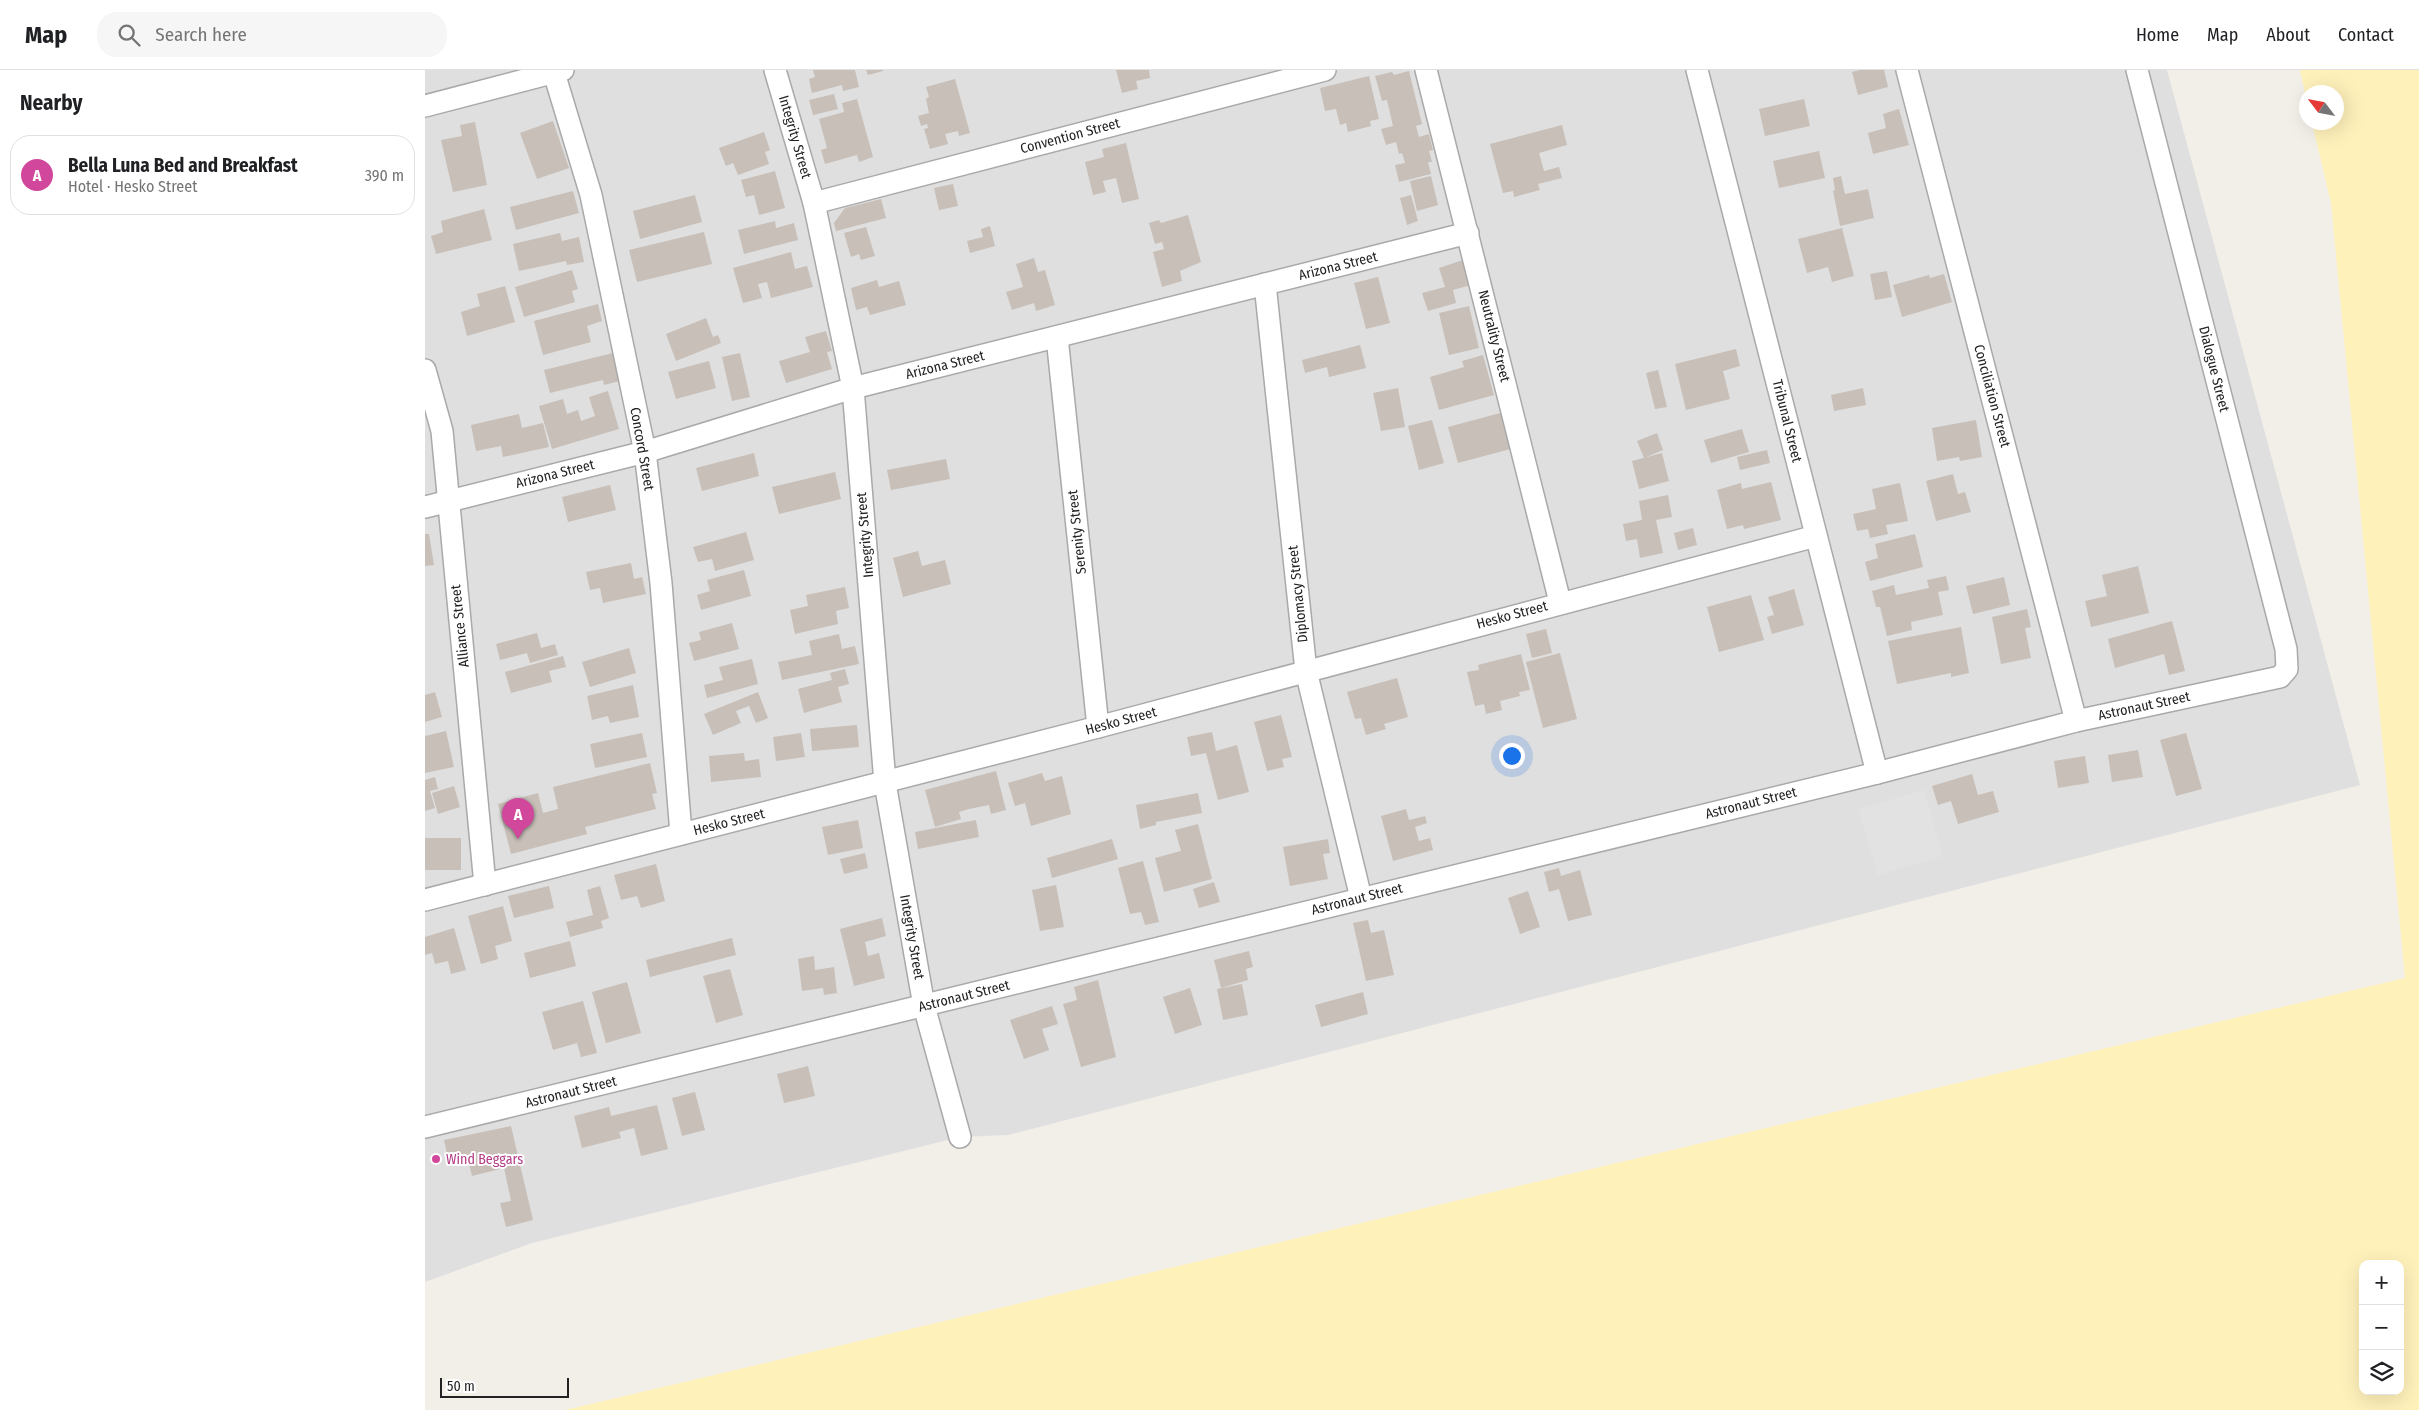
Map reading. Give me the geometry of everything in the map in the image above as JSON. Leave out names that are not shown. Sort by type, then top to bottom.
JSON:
[{"type":"street","name":"Integrity Street","points":[[775,70],[814,203],[853,388],[885,783],[924,1006],[960,1137]]},
{"type":"street","name":"Convention Street","points":[[814,203],[1325,70]]},
{"type":"street","name":"Neutrality Street","points":[[1426,70],[1561,602]]},
{"type":"street","name":"Tribunal Street","points":[[1697,70],[1877,773]]},
{"type":"street","name":"Conciliation Street","points":[[1907,70],[2076,721]]},
{"type":"street","name":"Dialogue Street","points":[[2137,70],[2286,649],[2287,669]]},
{"type":"street","points":[[425,106],[558,71]]},
{"type":"street","name":"Concord Street","points":[[558,71],[591,195],[645,452],[661,582],[681,834]]},
{"type":"street","name":"Arizona Street","points":[[425,507],[645,452],[853,388],[1468,233]]},
{"type":"street","name":"Diplomacy Street","points":[[1265,284],[1306,671],[1361,898]]},
{"type":"street","name":"Serenity Street","points":[[1057,337],[1098,727]]},
{"type":"street","name":"Alliance Street","points":[[425,370],[442,432],[447,501],[485,885]]},
{"type":"street","name":"Hesko Street","points":[[425,900],[885,783],[1561,602],[1816,536]]},
{"type":"street","name":"Astronaut Street","points":[[425,1127],[1877,773],[2076,721],[2281,677],[2287,669]]},
{"type":"shaded area","points":[[425,70],[2167,70],[2360,785],[1008,1135],[960,1137],[532,1243],[425,1282]]},
{"type":"shaded area","points":[[1924,790],[1943,856],[1878,875],[1858,809]]},
{"type":"sand","points":[[2300,70],[2419,70],[2419,1410],[565,1410],[2405,978],[2331,203],[2314,130],[2344,130],[2344,85],[2303,85]]},
{"type":"building","points":[[813,70],[855,70],[859,87],[843,91],[842,85],[812,93],[809,79],[815,77]]},
{"type":"building","points":[[866,70],[883,70],[883,71],[868,75]]},
{"type":"building","points":[[1116,70],[1149,70],[1150,78],[1136,81],[1138,89],[1122,93]]},
{"type":"building","points":[[1884,70],[1888,87],[1858,95],[1852,72]]},
{"type":"building","points":[[1409,71],[1422,124],[1416,126],[1419,137],[1429,134],[1433,150],[1429,151],[1432,162],[1428,162],[1431,174],[1399,182],[1395,165],[1405,163],[1402,153],[1399,154],[1396,142],[1386,145],[1381,129],[1393,126],[1387,100],[1382,101],[1375,76],[1392,72],[1394,75]]},
{"type":"building","points":[[1369,76],[1379,119],[1370,121],[1371,126],[1348,132],[1346,123],[1340,125],[1336,109],[1325,111],[1320,88]]},
{"type":"building","points":[[955,79],[970,133],[959,136],[958,131],[945,134],[948,144],[930,149],[924,129],[928,128],[927,124],[921,126],[918,116],[929,113],[926,99],[929,97],[926,87]]},
{"type":"building","points":[[834,94],[838,109],[813,115],[809,100]]},
{"type":"building","points":[[857,99],[873,157],[859,162],[857,155],[825,164],[821,150],[827,148],[819,119],[844,112],[842,103]]},
{"type":"building","points":[[1804,99],[1810,126],[1765,136],[1759,109]]},
{"type":"building","points":[[1899,109],[1909,145],[1873,154],[1868,133],[1886,128],[1883,114]]},
{"type":"building","points":[[553,121],[569,168],[537,179],[520,133]]},
{"type":"building","points":[[475,122],[487,185],[453,192],[441,140],[462,136],[460,125]]},
{"type":"building","points":[[1562,125],[1567,145],[1539,153],[1544,171],[1559,167],[1562,178],[1538,184],[1540,190],[1514,197],[1513,191],[1503,193],[1490,144]]},
{"type":"building","points":[[764,132],[770,150],[765,152],[769,164],[738,175],[733,163],[726,166],[719,148]]},
{"type":"building","points":[[1126,143],[1139,199],[1122,203],[1116,178],[1103,181],[1106,192],[1093,195],[1085,162],[1104,157],[1102,149]]},
{"type":"building","points":[[1819,151],[1825,178],[1779,188],[1773,161]]},
{"type":"building","points":[[775,171],[785,208],[759,215],[754,195],[746,197],[741,180]]},
{"type":"building","points":[[1431,176],[1438,205],[1417,211],[1410,181]]},
{"type":"building","points":[[1841,176],[1845,194],[1868,189],[1874,218],[1840,226],[1833,191],[1835,190],[1833,178]]},
{"type":"building","points":[[953,184],[958,206],[939,210],[934,188]]},
{"type":"building","points":[[573,191],[579,213],[516,230],[510,207]]},
{"type":"building","points":[[695,195],[702,222],[640,239],[633,211]]},
{"type":"building","points":[[1411,195],[1418,221],[1407,225],[1400,198]]},
{"type":"building","points":[[881,199],[886,218],[836,231],[834,223],[845,208]]},
{"type":"building","points":[[484,209],[492,240],[436,254],[431,236],[443,232],[441,221]]},
{"type":"building","points":[[1188,215],[1201,262],[1180,271],[1182,281],[1162,287],[1153,252],[1164,249],[1162,242],[1155,244],[1149,223],[1159,220],[1161,223]]},
{"type":"building","points":[[775,221],[776,228],[794,223],[798,240],[744,254],[738,230]]},
{"type":"building","points":[[990,226],[995,246],[970,253],[967,241],[983,237],[981,229]]},
{"type":"building","points":[[866,227],[875,256],[861,260],[859,254],[851,257],[844,233]]},
{"type":"building","points":[[1842,228],[1854,276],[1832,282],[1828,267],[1807,273],[1798,239]]},
{"type":"building","points":[[704,232],[712,264],[637,282],[629,250]]},
{"type":"building","points":[[560,233],[562,241],[579,237],[584,262],[567,265],[566,261],[519,271],[513,244]]},
{"type":"building","points":[[791,252],[795,269],[807,266],[813,287],[771,298],[767,282],[758,284],[762,298],[743,303],[733,268]]},
{"type":"building","points":[[1034,258],[1038,272],[1045,270],[1055,305],[1036,311],[1034,303],[1012,310],[1006,292],[1023,287],[1016,264]]},
{"type":"building","points":[[1463,260],[1471,285],[1453,290],[1456,303],[1428,311],[1422,293],[1445,287],[1439,268]]},
{"type":"building","points":[[572,270],[578,289],[572,291],[575,302],[524,317],[515,287]]},
{"type":"building","points":[[1887,271],[1892,297],[1875,300],[1870,274]]},
{"type":"building","points":[[1944,274],[1952,302],[1902,317],[1893,285],[1929,275],[1930,278]]},
{"type":"building","points":[[1378,277],[1390,323],[1366,329],[1354,283]]},
{"type":"building","points":[[877,280],[879,287],[899,281],[906,305],[870,315],[867,307],[856,310],[851,288]]},
{"type":"building","points":[[505,286],[515,322],[467,336],[461,312],[480,306],[477,294]]},
{"type":"building","points":[[598,304],[602,321],[587,326],[591,342],[543,355],[534,321]]},
{"type":"building","points":[[1469,306],[1479,348],[1449,355],[1439,313]]},
{"type":"building","points":[[706,318],[713,337],[718,335],[721,343],[676,361],[666,334]]},
{"type":"building","points":[[826,331],[832,351],[827,352],[832,369],[786,383],[779,361],[810,352],[805,337]]},
{"type":"building","points":[[1360,345],[1366,368],[1329,377],[1327,367],[1305,373],[1302,360]]},
{"type":"building","points":[[1736,349],[1740,366],[1723,371],[1730,399],[1686,410],[1675,364]]},
{"type":"building","points":[[621,351],[628,379],[604,385],[603,380],[550,393],[544,370]]},
{"type":"building","points":[[740,353],[750,397],[732,401],[722,357]]},
{"type":"building","points":[[1483,355],[1494,395],[1439,410],[1430,377],[1464,367],[1462,361]]},
{"type":"building","points":[[709,361],[716,388],[676,399],[668,372]]},
{"type":"building","points":[[1658,370],[1667,407],[1655,409],[1646,373]]},
{"type":"building","points":[[1398,388],[1405,427],[1381,431],[1373,393]]},
{"type":"building","points":[[1863,388],[1866,405],[1834,411],[1831,395]]},
{"type":"building","points":[[608,391],[619,429],[552,449],[539,406],[563,399],[567,414],[578,410],[581,421],[595,416],[589,397]]},
{"type":"building","points":[[1504,412],[1514,448],[1458,463],[1448,427]]},
{"type":"building","points":[[519,414],[522,428],[543,423],[549,447],[503,457],[501,446],[476,451],[471,425]]},
{"type":"building","points":[[1432,420],[1444,463],[1419,470],[1408,426]]},
{"type":"building","points":[[1976,420],[1982,457],[1960,461],[1959,457],[1937,461],[1932,428]]},
{"type":"building","points":[[1742,429],[1749,452],[1711,463],[1704,440]]},
{"type":"building","points":[[1657,433],[1663,450],[1644,458],[1637,441]]},
{"type":"building","points":[[1767,450],[1770,463],[1740,470],[1737,457]]},
{"type":"building","points":[[754,453],[759,476],[702,491],[696,468]]},
{"type":"building","points":[[1662,453],[1669,481],[1639,489],[1632,461]]},
{"type":"building","points":[[946,459],[950,479],[891,490],[887,470]]},
{"type":"building","points":[[835,472],[841,499],[779,514],[772,487]]},
{"type":"building","points":[[1953,474],[1958,494],[1965,492],[1971,512],[1936,521],[1926,481]]},
{"type":"building","points":[[1771,482],[1781,520],[1744,529],[1743,525],[1727,529],[1717,490],[1741,483],[1742,489]]},
{"type":"building","points":[[1900,483],[1908,521],[1886,525],[1888,534],[1870,538],[1868,529],[1857,531],[1853,514],[1876,509],[1872,489]]},
{"type":"building","points":[[610,485],[616,510],[568,522],[562,497]]},
{"type":"building","points":[[1668,495],[1672,517],[1656,520],[1663,553],[1640,558],[1637,539],[1626,541],[1623,524],[1642,520],[1639,501]]},
{"type":"building","points":[[1693,528],[1697,545],[1678,550],[1674,533]]},
{"type":"building","points":[[746,532],[754,560],[715,571],[712,559],[698,562],[693,547]]},
{"type":"building","points":[[425,534],[429,534],[434,565],[425,566]]},
{"type":"building","points":[[1915,534],[1923,567],[1870,581],[1865,562],[1878,558],[1875,544]]},
{"type":"building","points":[[918,551],[922,566],[945,560],[951,584],[903,597],[893,558]]},
{"type":"building","points":[[631,563],[634,579],[642,577],[646,594],[603,603],[600,588],[590,590],[586,572]]},
{"type":"building","points":[[2138,566],[2149,613],[2091,627],[2085,601],[2107,596],[2102,575]]},
{"type":"building","points":[[744,570],[751,596],[701,610],[697,595],[710,591],[707,580]]},
{"type":"building","points":[[1946,576],[1949,590],[1938,592],[1943,615],[1911,622],[1912,630],[1887,636],[1880,607],[1876,607],[1872,591],[1894,585],[1896,595],[1929,588],[1927,580]]},
{"type":"building","points":[[2004,577],[2010,605],[1973,614],[1966,586]]},
{"type":"building","points":[[845,587],[849,608],[836,611],[838,624],[795,634],[790,610],[808,606],[806,595]]},
{"type":"building","points":[[1794,589],[1804,625],[1772,634],[1767,617],[1774,615],[1768,597]]},
{"type":"building","points":[[1751,595],[1764,640],[1719,652],[1707,607]]},
{"type":"building","points":[[2027,609],[2031,627],[2025,628],[2031,658],[2001,664],[1992,617]]},
{"type":"building","points":[[2172,621],[2185,671],[2169,675],[2164,654],[2115,668],[2108,639]]},
{"type":"building","points":[[732,623],[739,649],[694,661],[689,643],[701,640],[699,632]]},
{"type":"building","points":[[1961,627],[1969,673],[1951,677],[1951,673],[1897,684],[1888,641]]},
{"type":"building","points":[[1546,629],[1552,653],[1532,658],[1526,634]]},
{"type":"building","points":[[537,633],[541,648],[555,644],[558,655],[530,663],[527,653],[500,660],[496,644]]},
{"type":"building","points":[[839,634],[842,649],[855,646],[859,664],[782,680],[778,662],[812,655],[809,641]]},
{"type":"building","points":[[629,648],[636,673],[590,687],[582,662]]},
{"type":"building","points":[[1560,653],[1577,719],[1543,728],[1526,662]]},
{"type":"building","points":[[1521,654],[1530,690],[1519,692],[1520,696],[1500,701],[1502,710],[1486,714],[1484,704],[1475,706],[1467,672],[1479,670],[1478,665]]},
{"type":"building","points":[[563,656],[566,667],[549,671],[552,682],[511,693],[505,672]]},
{"type":"building","points":[[752,659],[758,684],[707,698],[704,685],[723,680],[719,667]]},
{"type":"building","points":[[845,669],[849,684],[838,687],[842,702],[804,713],[798,689],[832,680],[830,673]]},
{"type":"building","points":[[1397,678],[1408,717],[1384,724],[1386,729],[1366,735],[1361,718],[1355,719],[1347,692]]},
{"type":"building","points":[[633,685],[639,717],[610,723],[608,716],[592,720],[587,696]]},
{"type":"building","points":[[435,692],[442,717],[425,722],[425,695]]},
{"type":"building","points":[[758,692],[768,718],[756,723],[749,706],[736,711],[741,723],[713,735],[704,714]]},
{"type":"building","points":[[1281,715],[1292,757],[1282,759],[1284,767],[1267,771],[1254,722]]},
{"type":"building","points":[[857,725],[859,747],[812,751],[810,729]]},
{"type":"building","points":[[446,731],[454,767],[425,773],[425,736]]},
{"type":"building","points":[[1212,732],[1216,751],[1237,745],[1249,792],[1218,800],[1206,753],[1191,756],[1187,737]]},
{"type":"building","points":[[642,733],[647,757],[595,768],[590,744]]},
{"type":"building","points":[[801,733],[805,757],[776,761],[773,737]]},
{"type":"building","points":[[2186,733],[2202,789],[2176,796],[2160,740]]},
{"type":"building","points":[[2138,750],[2143,777],[2112,782],[2108,755]]},
{"type":"building","points":[[744,753],[745,761],[759,759],[761,777],[711,782],[709,756]]},
{"type":"building","points":[[2085,756],[2089,783],[2058,788],[2054,761]]},
{"type":"building","points":[[650,763],[657,793],[652,794],[656,809],[585,827],[587,834],[511,854],[498,804],[538,793],[543,813],[558,809],[553,787]]},
{"type":"building","points":[[996,771],[1006,810],[991,814],[989,805],[969,809],[959,812],[961,819],[935,827],[925,790]]},
{"type":"building","points":[[1042,773],[1045,781],[1062,776],[1071,814],[1031,826],[1025,803],[1015,806],[1008,783]]},
{"type":"building","points":[[1972,774],[1978,795],[1993,791],[1999,812],[1958,824],[1951,801],[1938,805],[1932,786]]},
{"type":"building","points":[[435,777],[438,789],[430,791],[435,808],[425,811],[425,780]]},
{"type":"building","points":[[454,786],[460,807],[438,814],[432,793]]},
{"type":"building","points":[[1198,793],[1202,813],[1156,822],[1156,825],[1140,829],[1136,805]]},
{"type":"building","points":[[1406,809],[1409,820],[1425,816],[1427,823],[1415,827],[1419,841],[1430,838],[1433,850],[1393,861],[1381,816]]},
{"type":"building","points":[[858,820],[863,848],[828,855],[822,827]]},
{"type":"building","points":[[976,820],[979,837],[918,849],[915,832]]},
{"type":"building","points":[[1198,824],[1212,879],[1164,892],[1155,858],[1181,851],[1175,830]]},
{"type":"building","points":[[425,838],[461,838],[461,870],[425,870]]},
{"type":"building","points":[[1112,839],[1118,859],[1052,878],[1047,858]]},
{"type":"building","points":[[1328,839],[1330,853],[1323,854],[1328,879],[1290,886],[1283,847]]},
{"type":"building","points":[[865,853],[868,868],[844,874],[840,859]]},
{"type":"building","points":[[1143,861],[1159,922],[1145,925],[1141,912],[1130,914],[1118,868]]},
{"type":"building","points":[[656,864],[665,901],[641,908],[637,896],[621,900],[614,875]]},
{"type":"building","points":[[1559,868],[1561,876],[1580,870],[1592,915],[1568,921],[1559,889],[1549,892],[1544,872]]},
{"type":"building","points":[[1214,882],[1220,902],[1199,908],[1193,889]]},
{"type":"building","points":[[1056,885],[1064,927],[1040,931],[1032,890]]},
{"type":"building","points":[[549,886],[554,908],[514,918],[508,896]]},
{"type":"building","points":[[600,886],[609,918],[601,921],[603,928],[570,937],[566,922],[593,915],[587,890]]},
{"type":"building","points":[[1528,891],[1540,927],[1520,934],[1508,898]]},
{"type":"building","points":[[503,906],[512,941],[495,946],[498,959],[481,964],[468,916]]},
{"type":"building","points":[[882,918],[886,936],[865,942],[868,956],[879,953],[885,978],[854,986],[840,929]]},
{"type":"building","points":[[1368,920],[1371,933],[1384,930],[1394,975],[1366,981],[1353,923]]},
{"type":"building","points":[[454,928],[466,970],[451,974],[448,961],[435,964],[432,953],[425,955],[425,937]]},
{"type":"building","points":[[732,938],[736,955],[650,977],[646,960]]},
{"type":"building","points":[[570,941],[576,966],[530,978],[524,953]]},
{"type":"building","points":[[1249,951],[1253,967],[1246,969],[1248,980],[1221,988],[1214,960]]},
{"type":"building","points":[[814,956],[815,970],[834,967],[837,993],[824,995],[823,988],[802,991],[798,959]]},
{"type":"building","points":[[730,969],[743,1015],[716,1023],[703,976]]},
{"type":"building","points":[[1098,980],[1116,1057],[1081,1067],[1063,1004],[1077,1000],[1074,987]]},
{"type":"building","points":[[627,982],[641,1033],[606,1043],[592,992]]},
{"type":"building","points":[[1242,984],[1248,1015],[1223,1020],[1217,989]]},
{"type":"building","points":[[1190,988],[1202,1025],[1175,1034],[1163,997]]},
{"type":"building","points":[[1363,992],[1368,1014],[1321,1027],[1315,1005]]},
{"type":"building","points":[[583,1001],[597,1053],[581,1057],[577,1043],[553,1050],[542,1012]]},
{"type":"building","points":[[1052,1006],[1058,1024],[1042,1029],[1049,1050],[1024,1059],[1010,1020]]},
{"type":"building","points":[[808,1066],[815,1096],[784,1103],[777,1074]]},
{"type":"building","points":[[695,1092],[705,1130],[682,1136],[672,1098]]},
{"type":"building","points":[[657,1105],[668,1149],[641,1156],[634,1128],[619,1132],[621,1138],[582,1148],[574,1116],[609,1107],[611,1116]]},
{"type":"building","points":[[511,1126],[533,1220],[506,1227],[500,1203],[511,1201],[504,1168],[472,1176],[468,1159],[449,1163],[444,1140]]},
{"type":"place","name":"Bella Luna Bed and Breakfast","points":[[518,839]]},
{"type":"place","name":"Wind Beggars","points":[[436,1159]]}]
